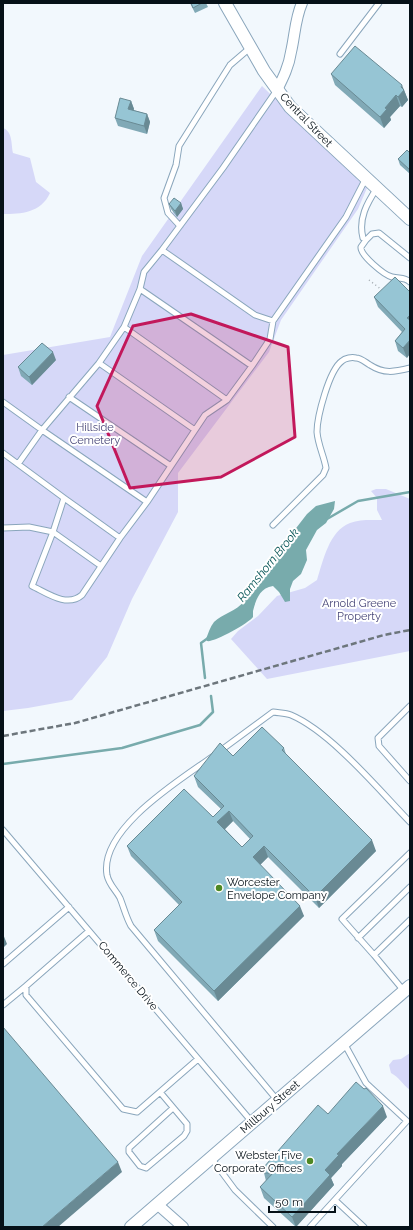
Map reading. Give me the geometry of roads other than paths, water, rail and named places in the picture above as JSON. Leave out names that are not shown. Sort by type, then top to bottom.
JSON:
[{"type":"street","name":"Central Street","points":[[225,3],[277,90],[304,121],[410,218]]},
{"type":"street","points":[[277,90],[292,52],[294,27],[302,3]]},
{"type":"street","name":"Millbury Street","points":[[131,1227],[407,989]]},
{"type":"street","points":[[157,1204],[183,1227]]},
{"type":"lane","points":[[340,54],[373,6],[379,3]]},
{"type":"lane","points":[[180,226],[168,213],[164,198],[176,165],[179,146],[230,65],[251,47]]},
{"type":"lane","points":[[18,464],[42,430],[99,363],[124,327],[140,289],[144,272],[180,226],[277,90]]},
{"type":"lane","points":[[64,498],[32,586],[61,599],[76,601],[82,595],[120,538],[147,502],[205,415],[226,400],[252,366],[270,339],[273,322],[346,217],[366,178]]},
{"type":"lane","points":[[366,240],[362,234],[362,218],[369,201],[377,188]]},
{"type":"lane","points":[[410,258],[379,233],[372,234],[361,247],[362,255],[385,273],[392,277],[403,278],[410,282]]},
{"type":"lane","points":[[162,250],[255,315],[273,322]]},
{"type":"lane","points":[[140,289],[252,366]]},
{"type":"lane","points":[[124,327],[226,400]]},
{"type":"lane","points":[[273,525],[323,475],[326,468],[319,446],[317,431],[328,384],[341,361],[351,357],[358,358],[384,372],[394,372],[410,368]]},
{"type":"lane","points":[[99,363],[195,430]]},
{"type":"lane","points":[[69,397],[171,466]]},
{"type":"lane","points":[[3,402],[147,502]]},
{"type":"lane","points":[[3,453],[120,538]]},
{"type":"lane","points":[[3,528],[29,527],[52,532],[101,566]]},
{"type":"lane","points":[[410,706],[378,738],[379,746],[410,781]]},
{"type":"lane","points":[[278,1101],[125,917],[120,897],[112,888],[107,875],[107,860],[112,846],[122,831],[139,812],[273,712],[290,715],[314,728],[348,759],[410,822]]},
{"type":"lane","name":"Commerce Drive","points":[[3,830],[252,1122]]},
{"type":"lane","points":[[407,989],[342,920],[410,853]]},
{"type":"lane","points":[[358,938],[410,887]]},
{"type":"lane","points":[[3,964],[69,907]]},
{"type":"lane","points":[[374,955],[410,920]]},
{"type":"lane","points":[[3,1005],[89,931]]},
{"type":"lane","points":[[26,986],[26,995],[123,1109],[137,1112],[198,1059]]},
{"type":"lane","points":[[310,1227],[408,1122],[366,1083],[344,1043]]},
{"type":"lane","points":[[160,1092],[187,1124],[185,1134],[146,1168],[140,1166],[129,1152],[129,1148],[173,1108]]},
{"type":"lane","points":[[211,1158],[235,1190],[274,1227]]},
{"type":"lane","points":[[335,1200],[364,1227]]},
{"type":"water","points":[[335,501],[334,509],[326,523],[317,530],[306,550],[307,560],[301,574],[293,581],[290,589],[290,601],[285,602],[273,586],[269,587],[265,589],[257,598],[253,611],[253,617],[250,620],[223,636],[207,641],[206,639],[210,628],[214,622],[244,601],[260,571],[269,563],[307,514],[316,506]]},
{"type":"waterway","name":"Ramshorn Brook","points":[[327,519],[358,501],[410,492]]},
{"type":"waterway","name":"Ramshorn Brook","points":[[205,678],[201,643],[208,638]]},
{"type":"waterway","name":"Ramshorn Brook","points":[[3,764],[122,748],[200,725],[213,712],[211,696]]},
{"type":"railway","points":[[3,736],[75,723],[384,635],[410,630]]},
{"type":"place","name":"Worcester Envelope Company","points":[[219,888]]},
{"type":"place","name":"Webster Five Corporate Offices","points":[[310,1161]]},
{"type":"park label","name":"Hillside Cemetery","points":[[95,433]]},
{"type":"park label","name":"Arnold Greene Property","points":[[359,609]]}]
